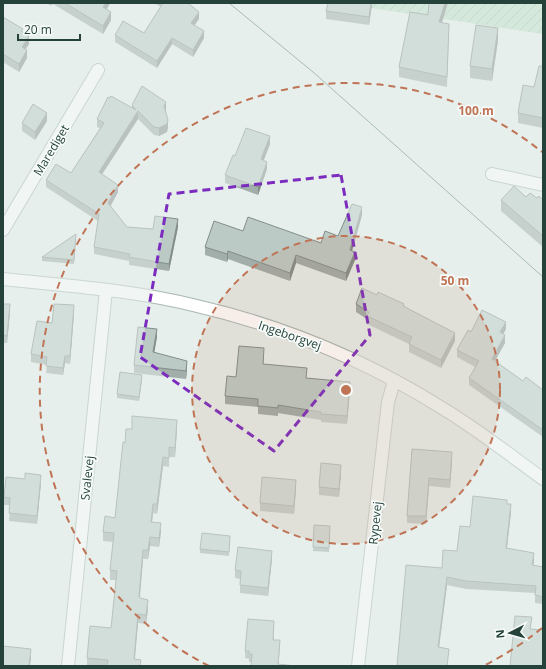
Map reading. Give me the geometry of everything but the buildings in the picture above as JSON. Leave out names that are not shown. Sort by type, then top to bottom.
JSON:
[{"type":"street","name":"Marediget","points":[[3,230],[98,70]]},
{"type":"street","points":[[492,174],[543,185]]},
{"type":"street","name":"Ingeborgvej","points":[[3,279],[106,290],[196,306],[255,322],[325,347],[394,381],[443,408],[543,479]]},
{"type":"street","name":"Svalevej","points":[[68,666],[106,290]]},
{"type":"street","name":"Rypevej","points":[[358,666],[388,402],[394,381]]},
{"type":"highlighted area","points":[[341,175],[370,335],[274,451],[140,357],[169,194]]},
{"type":"green space","points":[[338,3],[543,3],[543,34]]},
{"type":"tram line","points":[[229,3],[313,72],[543,277]]}]
